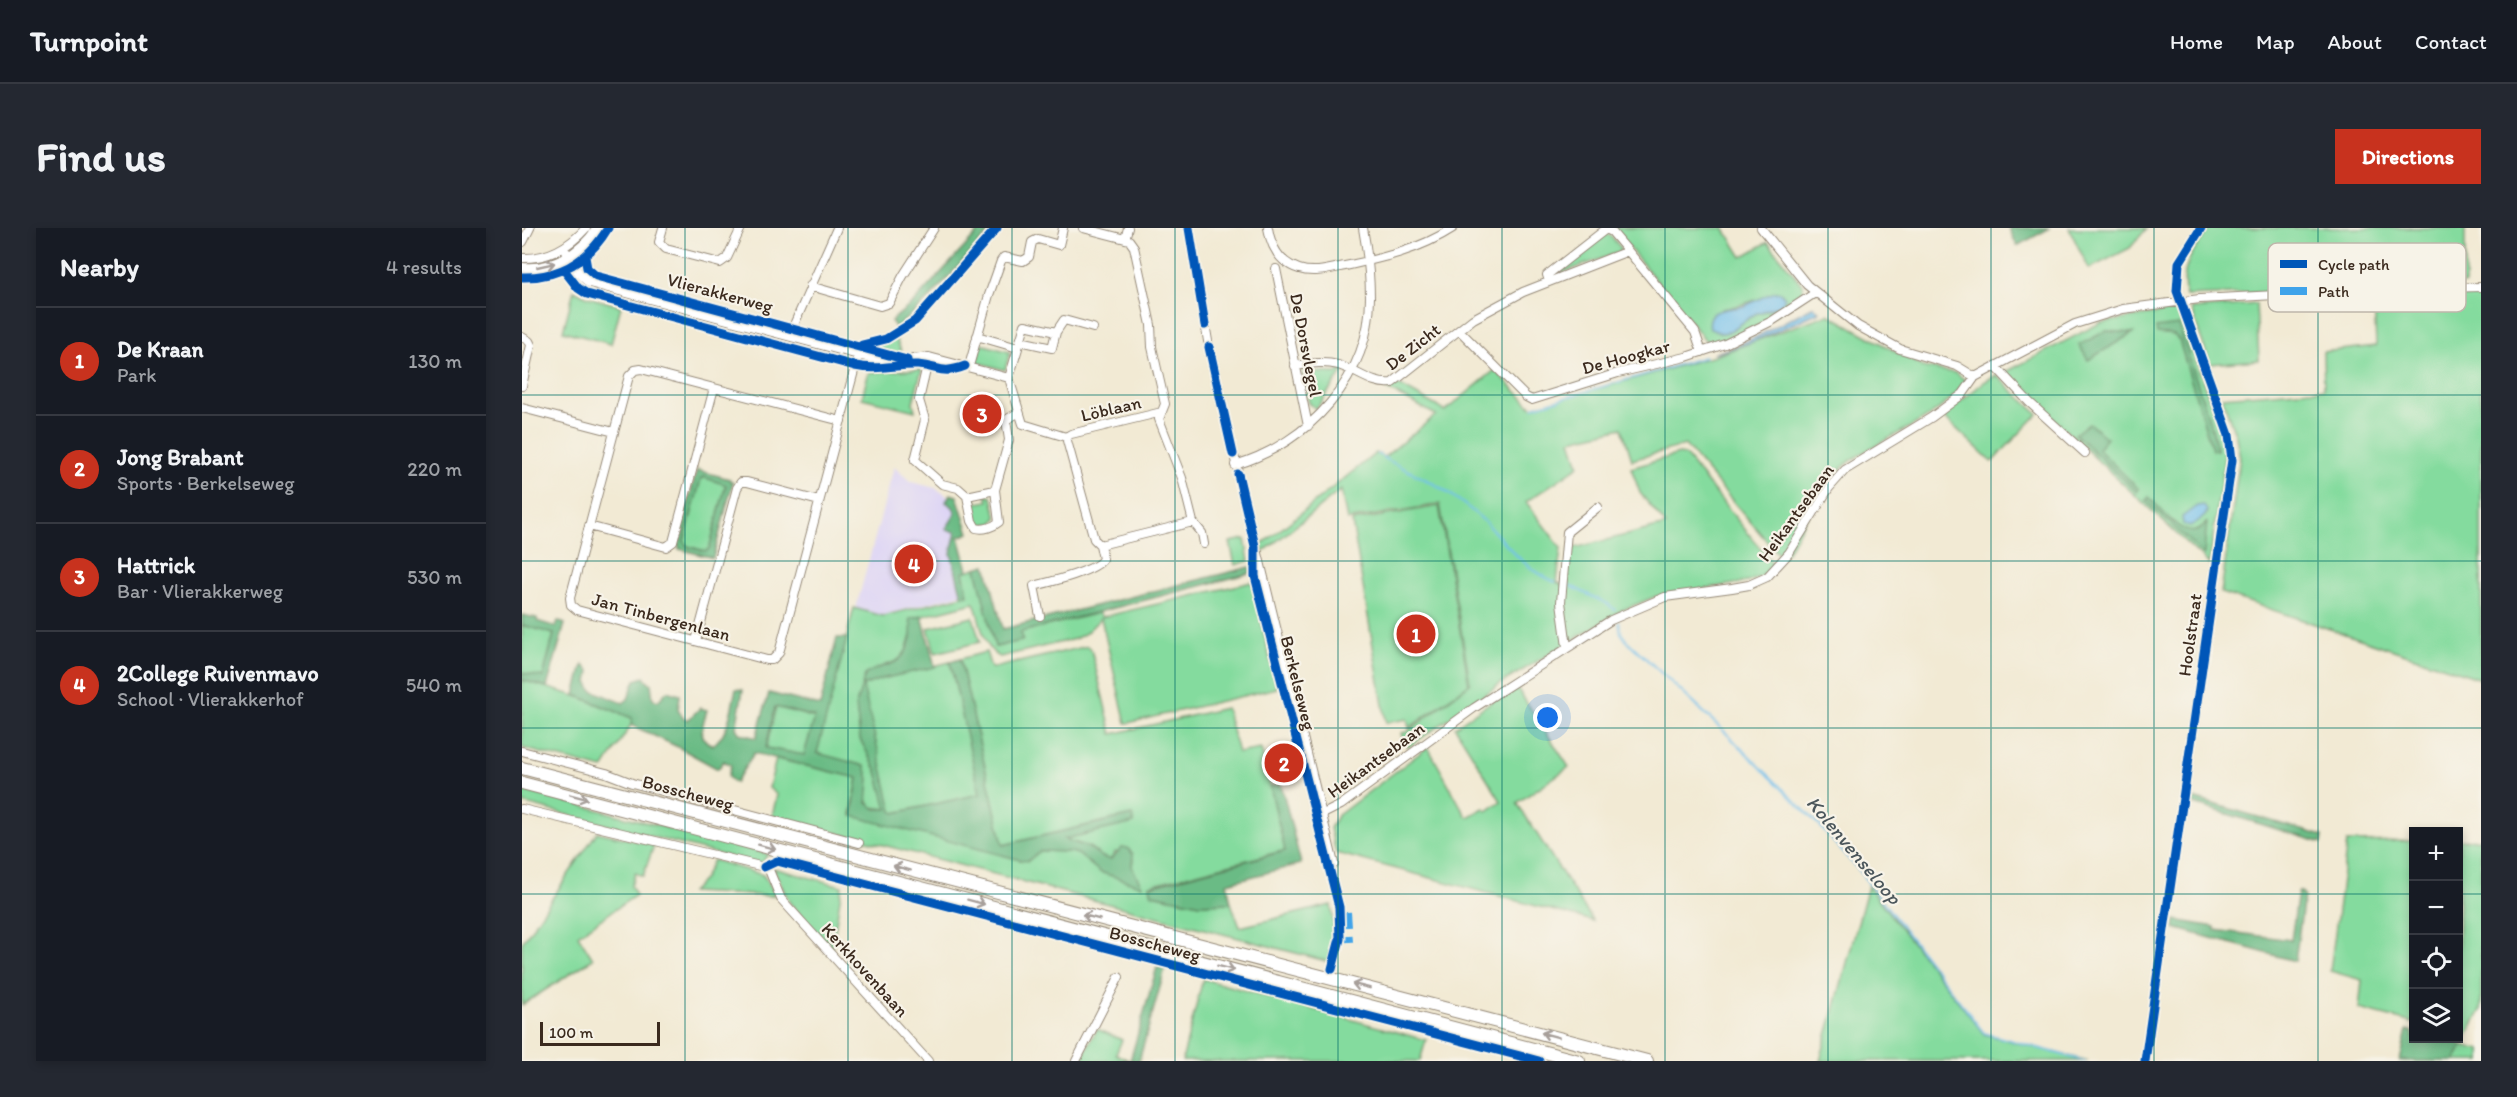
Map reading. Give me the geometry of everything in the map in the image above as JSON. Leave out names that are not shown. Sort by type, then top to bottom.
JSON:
[{"type":"main road","name":"Bosscheweg","points":[[522,768],[1647,1061]]},
{"type":"main road","name":"Bosscheweg","points":[[522,783],[1579,1061]]},
{"type":"street","points":[[523,242],[530,228]]},
{"type":"street","points":[[522,258],[552,253],[564,248],[586,228]]},
{"type":"street","points":[[522,267],[541,267],[568,256],[580,249],[597,228]]},
{"type":"street","points":[[663,228],[659,242],[666,249],[720,263],[727,258],[741,228]]},
{"type":"street","points":[[789,336],[837,228]]},
{"type":"street","points":[[810,286],[880,306],[889,303],[903,276],[934,228]]},
{"type":"street","points":[[969,366],[989,295],[1004,257],[1023,261],[1029,257],[1032,242],[1038,239],[1059,244],[1063,228]]},
{"type":"street","points":[[1083,228],[1132,242],[1140,271],[1151,325],[1152,347],[1165,404],[1162,412]]},
{"type":"street","points":[[1125,239],[1128,228]]},
{"type":"street","name":"Berkelseweg","points":[[1189,228],[1209,347],[1235,465],[1334,864]]},
{"type":"street","points":[[1268,228],[1272,245],[1281,259],[1301,270],[1320,271],[1417,247],[1453,228]]},
{"type":"street","name":"De Zicht","points":[[1235,465],[1277,448],[1308,426],[1337,395],[1351,370],[1362,342],[1370,298],[1363,228]]},
{"type":"street","points":[[1761,228],[1791,267],[1815,293],[1836,310],[1882,341],[1918,356],[1957,366],[1974,377]]},
{"type":"street","points":[[1767,228],[1772,240]]},
{"type":"street","name":"Hoolstraat","points":[[2161,954],[2232,460],[2229,435],[2177,291],[2179,264],[2201,228]]},
{"type":"street","points":[[1549,281],[1547,275],[1606,229],[1612,232],[1695,332],[1702,352]]},
{"type":"street","name":"Vlierakkerweg","points":[[564,248],[580,275],[589,283],[858,355],[889,362],[929,357],[1009,378]]},
{"type":"street","points":[[1459,330],[1473,319],[1523,292],[1628,251]]},
{"type":"street","name":"De Dorsvlegel","points":[[1276,269],[1308,426]]},
{"type":"street","name":"Heikantsebaan","points":[[2466,287],[2481,287]]},
{"type":"street","name":"De Hoogkar","points":[[1459,330],[1526,397],[1532,400],[1618,373],[1702,352],[1764,326],[1815,293]]},
{"type":"street","name":"Heikantsebaan","points":[[1321,815],[1341,805],[1431,738],[1611,620],[1657,599],[1749,585],[1767,577],[1789,553],[1838,476],[1932,417],[1964,394],[1974,377],[2092,317],[2123,309],[2181,301],[2268,296]]},
{"type":"street","points":[[977,336],[1052,348],[1056,332],[1064,320],[1093,328]]},
{"type":"street","points":[[1056,332],[1025,325],[1009,378],[1023,424],[1066,437]]},
{"type":"street","name":"De Zicht","points":[[1351,370],[1381,384],[1392,383],[1459,330]]},
{"type":"street","points":[[522,337],[531,345],[522,386]]},
{"type":"street","name":"Jan Tinbergenlaan","points":[[841,421],[641,369],[634,370],[629,376],[570,598],[571,605],[577,610],[767,660],[777,656],[841,421],[858,355]]},
{"type":"street","points":[[929,357],[919,400],[925,420],[915,460],[942,484],[958,488],[967,496],[972,521],[976,528],[994,526],[999,522],[995,490],[1009,440],[1006,420],[1019,412]]},
{"type":"street","points":[[1295,366],[1318,362],[1351,370]]},
{"type":"street","points":[[1996,366],[2029,402],[2085,453]]},
{"type":"street","points":[[589,526],[666,547],[673,542],[714,388]]},
{"type":"street","points":[[522,408],[614,432]]},
{"type":"street","name":"Löblaan","points":[[1100,545],[1094,539],[1066,437],[1162,412]]},
{"type":"street","name":"Löblaan","points":[[1162,412],[1159,419],[1161,426],[1182,478],[1193,522],[1202,533],[1204,544]]},
{"type":"street","points":[[696,641],[726,526],[737,488],[741,483],[747,482],[819,501]]},
{"type":"street","points":[[967,496],[995,490]]},
{"type":"street","points":[[1567,647],[1561,602],[1567,532],[1598,507]]},
{"type":"street","points":[[1040,616],[1034,586],[1072,576],[1096,566],[1103,559],[1100,545],[1193,522]]},
{"type":"street","name":"Bosscheweg","points":[[522,751],[606,773],[632,783],[859,843]]},
{"type":"street","name":"Kerkhovenbaan","points":[[522,810],[769,870],[781,899],[928,1061]]},
{"type":"street","points":[[1076,1061],[1119,977]]},
{"type":"shaded area","points":[[894,467],[911,482],[935,488],[956,501],[964,532],[954,535],[966,593],[883,615],[856,608]]},
{"type":"green space","points":[[982,228],[993,228],[929,299],[896,328],[891,321],[913,303]]},
{"type":"green space","points":[[1613,228],[1724,228],[1742,257],[1768,242],[1803,286],[1801,299],[1757,326],[1715,344],[1707,342]],"holes":[[[1781,293],[1785,298],[1774,308],[1755,314],[1729,332],[1721,333],[1722,309]]]},
{"type":"green space","points":[[2009,228],[2050,228],[2017,246]]},
{"type":"green space","points":[[2069,228],[2147,228],[2130,248],[2089,269]]},
{"type":"green space","points":[[2210,228],[2465,228],[2465,243],[2268,243],[2268,292],[2186,296],[2184,277],[2186,268],[2198,244]]},
{"type":"green space","points":[[1605,233],[1610,235],[1621,248],[1620,252],[1553,276]]},
{"type":"green space","points":[[574,290],[588,297],[621,306],[611,344],[563,331]]},
{"type":"green space","points":[[2481,294],[2481,679],[2221,593],[2240,457],[2236,437],[2222,397],[2324,389],[2323,352],[2376,346],[2375,312],[2466,312],[2466,295]]},
{"type":"green space","points":[[2256,304],[2259,360],[2210,364],[2191,309]]},
{"type":"green space","points":[[2178,310],[2223,439],[2225,454],[2209,564],[2004,373],[2100,323]],"holes":[[[2179,325],[2213,432],[2217,450],[2212,449],[2179,340],[2174,335],[2164,333]],[[2106,331],[2132,333],[2088,360],[2080,345]],[[2170,519],[2184,530],[2192,532],[2199,530],[2206,523],[2203,554]]]},
{"type":"green space","points":[[1828,314],[1923,367],[1956,373],[1966,381],[1940,408],[1872,447],[1842,468],[1826,486],[1787,553],[1782,556],[1685,445],[1632,460],[1622,428],[1571,440],[1579,466],[1526,502],[1561,548],[1557,582],[1564,586],[1570,549],[1666,525],[1640,493],[1631,468],[1679,454],[1685,455],[1772,563],[1772,567],[1760,577],[1748,582],[1657,596],[1622,610],[1503,682],[1408,747],[1401,733],[1407,732],[1470,684],[1440,504],[1347,520],[1341,490],[1262,553],[1260,546],[1376,453],[1384,457],[1436,415],[1385,388],[1399,385],[1445,411],[1495,370],[1532,407],[1715,356]]},
{"type":"green space","points":[[2179,325],[2217,450],[2212,450],[2179,340],[2174,335],[2157,333],[2156,328]]},
{"type":"green space","points":[[2106,331],[2133,333],[2088,360],[2079,345]]},
{"type":"green space","points":[[896,339],[903,355],[877,349],[878,345]]},
{"type":"green space","points":[[981,344],[1010,352],[1005,370],[977,362]]},
{"type":"green space","points":[[1304,367],[1309,372],[1336,373],[1339,369],[1344,370],[1316,409],[1309,403],[1302,368]]},
{"type":"green space","points":[[922,369],[913,402],[915,411],[862,398],[868,374],[871,372]]},
{"type":"green space","points":[[1996,375],[2038,414],[1992,462],[1943,416],[1984,382]]},
{"type":"green space","points":[[2089,423],[2107,438],[2098,449],[2139,489],[2137,492],[2075,434]]},
{"type":"green space","points":[[697,470],[730,479],[733,482],[713,558],[679,549],[676,545]],"holes":[[[703,477],[726,485],[709,549],[705,551],[687,546],[684,541],[701,479]]]},
{"type":"green space","points":[[703,477],[726,484],[709,549],[705,551],[687,546],[684,541]]},
{"type":"green space","points":[[950,494],[957,496],[969,533],[959,537],[968,570],[963,572],[968,595],[962,596],[951,553],[956,532],[946,529],[956,513],[953,507],[946,502]]},
{"type":"green space","points":[[986,495],[992,497],[997,518],[993,523],[978,525],[971,502],[975,498],[977,503],[988,501]]},
{"type":"green space","points":[[2149,497],[2176,525],[2184,530],[2200,529],[2207,522],[2204,555],[2146,501]]},
{"type":"green space","points":[[1439,506],[1469,684],[1409,728],[1407,719],[1386,723],[1352,521]]},
{"type":"green space","points":[[1245,539],[1249,561],[1235,565],[1230,542]]},
{"type":"green space","points":[[986,565],[1003,629],[1250,567],[1251,573],[1021,632],[1022,641],[995,647],[976,568]]},
{"type":"green space","points":[[976,568],[996,647],[1023,640],[1021,632],[1099,613],[1102,617],[1252,582],[1277,688],[1126,723],[1101,618],[1086,633],[1075,639],[1000,657],[994,653],[986,641],[974,603],[911,619],[913,629],[906,651],[899,660],[878,668],[866,683],[950,662],[981,792],[892,812],[862,686],[856,705],[860,739],[877,771],[888,809],[871,807],[867,798],[867,777],[864,766],[816,753],[854,608],[883,616],[967,595],[963,572]]},
{"type":"green space","points":[[522,615],[537,618],[537,621],[556,627],[558,621],[565,624],[547,687],[522,680],[522,673],[543,677],[554,634],[522,625]]},
{"type":"green space","points":[[922,616],[935,667],[881,679],[863,686],[892,811],[895,813],[980,794],[950,662],[960,659],[1003,845],[1132,815],[1134,823],[1065,839],[1089,848],[1107,859],[1111,859],[1122,848],[1128,848],[1133,854],[1132,867],[1142,886],[1100,872],[1078,854],[1071,852],[1040,851],[1028,861],[1021,860],[852,816],[858,778],[754,753],[735,783],[728,777],[731,765],[724,761],[718,769],[631,725],[632,718],[575,695],[583,665],[590,671],[588,683],[591,690],[623,703],[628,699],[635,680],[644,677],[651,684],[653,699],[658,701],[667,691],[680,695],[678,710],[683,718],[688,720],[700,708],[707,710],[702,730],[704,739],[713,745],[719,740],[726,727],[736,689],[743,690],[736,728],[739,733],[756,738],[769,693],[820,706],[837,638],[847,638],[817,753],[865,766],[869,779],[867,803],[876,809],[887,809],[877,771],[860,739],[856,705],[865,675],[874,669],[897,661],[906,651],[911,632],[910,619]],"holes":[[[775,707],[815,717],[804,755],[766,748]]]},
{"type":"green space","points":[[973,617],[980,642],[935,653],[928,628]]},
{"type":"green space","points":[[522,625],[554,634],[543,677],[522,673]]},
{"type":"green space","points":[[1088,646],[1091,649],[1112,734],[1226,708],[1238,753],[1261,749],[1286,850],[1150,885],[1152,894],[1200,904],[1231,903],[1240,927],[1331,905],[1335,933],[1330,962],[772,816],[777,795],[769,788],[776,759],[858,778],[851,814],[1021,860],[1032,857],[1040,851],[1071,852],[1078,854],[1101,872],[1141,885],[1132,867],[1133,859],[1115,852],[1111,860],[1107,859],[1089,847],[1063,839],[1134,823],[1132,815],[1003,845],[960,659],[986,652],[991,668],[993,668]]},
{"type":"green space","points":[[522,680],[582,698],[632,718],[631,725],[603,769],[522,748]]},
{"type":"green space","points":[[1515,685],[1569,767],[1517,803],[1593,921],[1336,853],[1330,828],[1337,816],[1428,747],[1466,816],[1484,808],[1487,811],[1501,801],[1455,727]]},
{"type":"green space","points":[[776,707],[815,718],[804,755],[766,748]]},
{"type":"green space","points":[[1281,784],[1301,864],[1227,883],[1231,903],[1200,904],[1152,894],[1150,886],[1285,851],[1270,786]]},
{"type":"green space","points":[[522,790],[768,854],[761,865],[522,803]]},
{"type":"green space","points":[[2193,798],[2323,836],[2322,843],[2191,803]]},
{"type":"green space","points":[[597,832],[654,845],[643,876],[635,873],[631,886],[636,895],[578,935],[593,959],[522,1005],[522,943]]},
{"type":"green space","points":[[2481,839],[2481,1010],[2467,1036],[2463,1035],[2463,840]]},
{"type":"green space","points":[[2409,841],[2409,1022],[2359,1009],[2362,980],[2330,971],[2347,842]]},
{"type":"green space","points":[[713,860],[763,875],[775,892],[773,896],[691,892],[703,880]]},
{"type":"green space","points":[[773,868],[842,886],[832,948],[790,903]]},
{"type":"green space","points":[[1868,886],[1984,1034],[2088,1061],[1820,1061]]},
{"type":"green space","points":[[2298,892],[2304,896],[2295,961],[2174,928],[2175,920],[2215,927],[2215,930],[2291,940]]},
{"type":"green space","points":[[1157,967],[1165,969],[1139,1061],[1130,1061]]},
{"type":"green space","points":[[1203,979],[1426,1040],[1420,1061],[1182,1061]]},
{"type":"green space","points":[[1097,1029],[1122,1040],[1116,1054],[1130,1061],[1080,1061]]},
{"type":"green space","points":[[2407,1030],[2409,1031],[2409,1043],[2463,1045],[2455,1061],[2400,1061]]},
{"type":"green space","points":[[2463,1045],[2481,1050],[2481,1061],[2455,1061]]},
{"type":"water","points":[[1776,292],[1781,293],[1785,298],[1781,305],[1755,314],[1729,332],[1721,333],[1710,329],[1711,316],[1720,310],[1744,306]]},
{"type":"water","points":[[1814,306],[1819,312],[1752,342],[1714,354],[1756,337]]},
{"type":"water","points":[[2204,505],[2207,511],[2205,516],[2190,527],[2183,524],[2182,517],[2197,506]]},
{"type":"waterway","points":[[1533,407],[1705,357]]},
{"type":"waterway","name":"Kolenvenseloop","points":[[1378,454],[1454,497],[1481,518],[1527,565],[1555,582]]},
{"type":"waterway","name":"Kolenvenseloop","points":[[1566,584],[1608,604],[1615,610]]},
{"type":"waterway","name":"Kolenvenseloop","points":[[1619,622],[1621,633],[1626,640],[1727,734],[1819,825],[1857,868],[1984,1033],[2085,1061]]},
{"type":"marked path","points":[[1347,912],[1349,942]]},
{"type":"cycle path","points":[[522,277],[549,274],[572,265],[592,249],[608,228]]},
{"type":"cycle path","points":[[862,345],[886,339],[915,321],[997,228]]},
{"type":"cycle path","points":[[1189,228],[1205,325]]},
{"type":"cycle path","points":[[2145,1061],[2232,460],[2229,435],[2177,291],[2179,263],[2201,228]]},
{"type":"cycle path","points":[[585,257],[587,268],[596,276],[907,360]]},
{"type":"cycle path","points":[[564,270],[578,288],[587,294],[855,366],[872,368],[918,365],[945,370],[965,366]]},
{"type":"cycle path","points":[[1209,347],[1233,454]]},
{"type":"cycle path","points":[[1238,474],[1255,546],[1255,576],[1339,907],[1340,939],[1332,969]]},
{"type":"cycle path","points":[[764,867],[777,861],[1539,1061]]},
{"type":"place","name":"Hattrick","points":[[982,414]]},
{"type":"place","name":"2College Ruivenmavo","points":[[914,564]]},
{"type":"place","name":"De Kraan","points":[[1416,634]]},
{"type":"place","name":"Jong Brabant","points":[[1284,763]]}]
